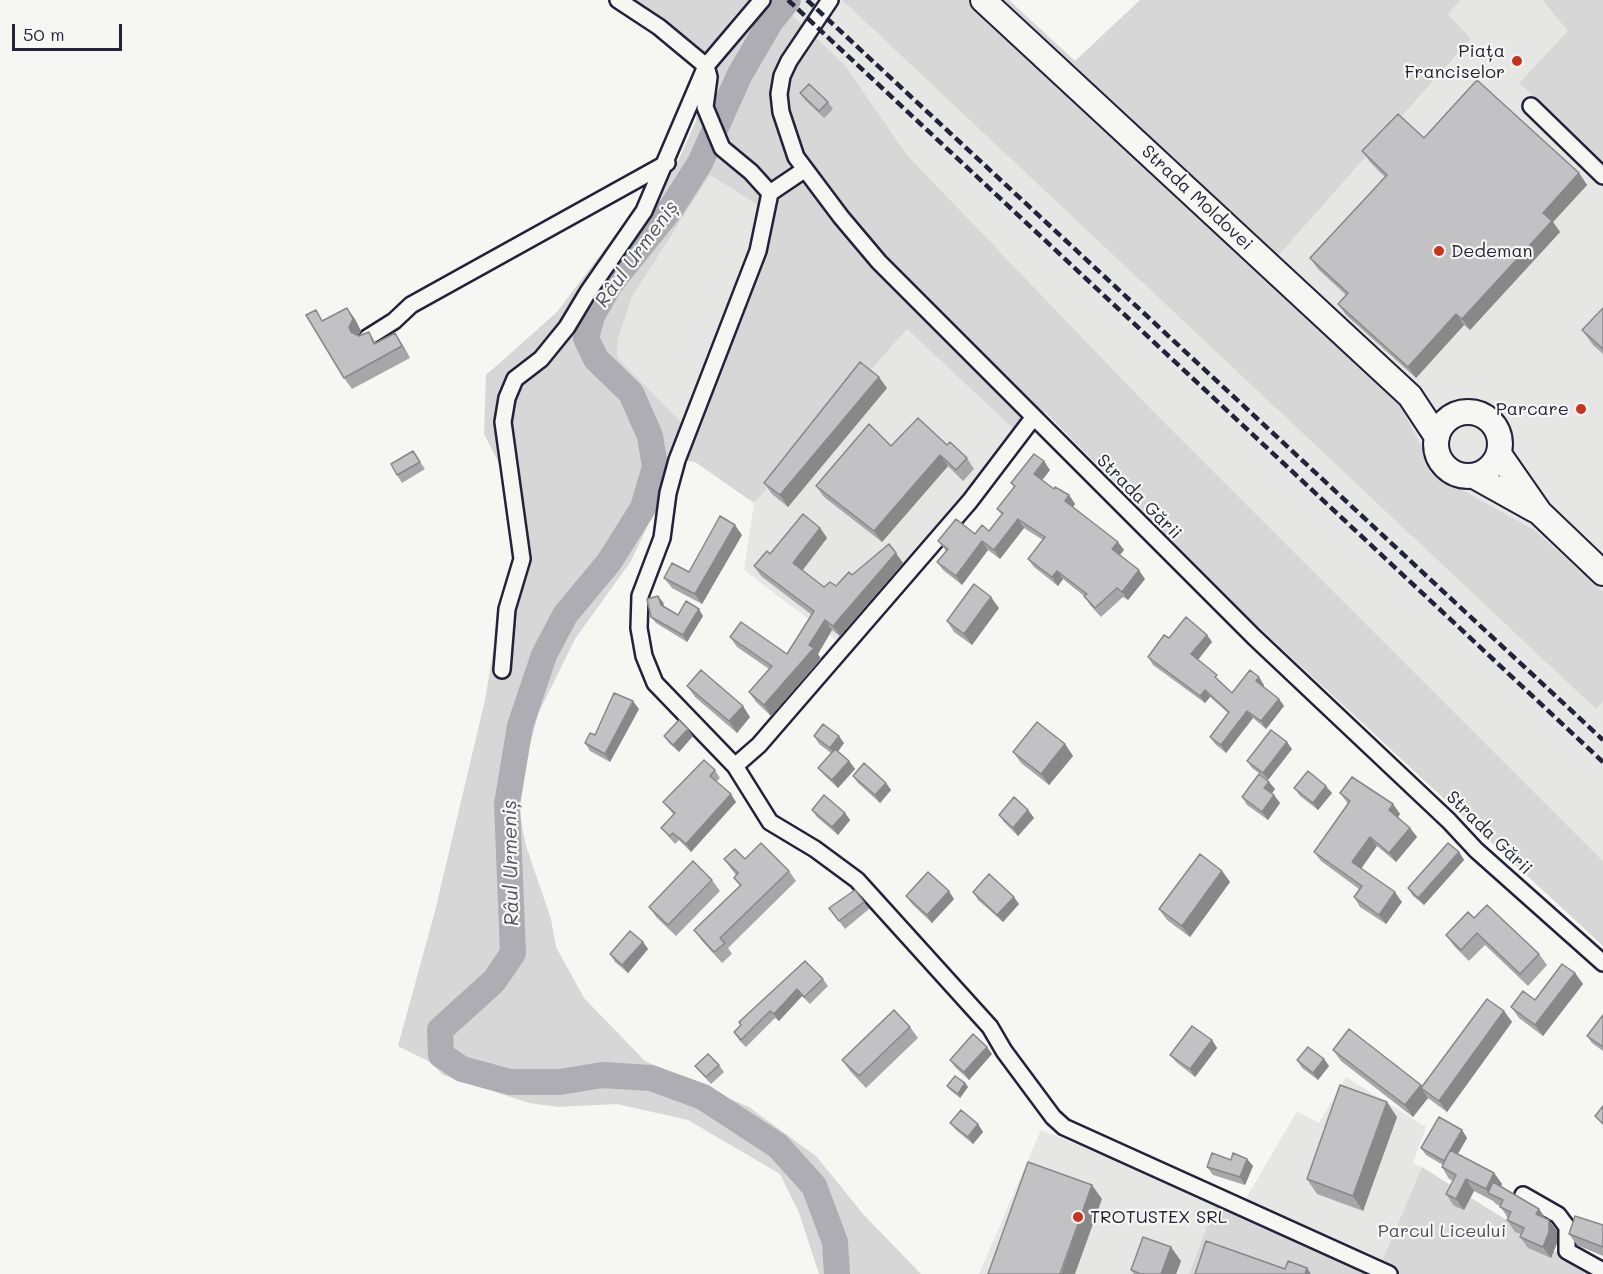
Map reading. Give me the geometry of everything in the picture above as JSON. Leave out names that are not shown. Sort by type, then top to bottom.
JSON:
[{"type":"main road","name":"Strada Moldovei","points":[[983,0],[1410,396],[1437,437]]},
{"type":"main road","name":"Strada Moldovei","points":[[1410,396],[1456,415]]},
{"type":"main road","points":[[1540,513],[1474,476],[1458,474],[1443,464],[1437,448],[1437,437],[1444,424],[1456,415],[1476,413],[1490,421],[1498,433],[1499,454],[1540,513],[1603,573]]},
{"type":"main road","points":[[1474,476],[1492,466],[1499,454]]},
{"type":"street","points":[[618,0],[659,27],[706,66],[709,77],[705,107],[722,148],[751,172],[770,193]]},
{"type":"street","points":[[502,670],[507,609],[522,559],[503,422],[507,398],[515,379],[541,359],[567,327],[644,211],[667,163],[706,66],[762,0]]},
{"type":"street","name":"Strada Gării","points":[[830,0],[789,61],[782,76],[779,94],[781,112],[792,148],[804,170],[879,262],[1254,638],[1449,821],[1476,850],[1603,963]]},
{"type":"street","points":[[1531,106],[1603,176]]},
{"type":"street","points":[[367,338],[394,321],[411,305],[667,163]]},
{"type":"street","points":[[804,170],[770,193],[758,251],[677,460],[668,493],[662,538],[640,596],[639,628],[642,646],[655,683],[735,766],[770,822],[815,849],[857,880],[990,1027],[1004,1051],[1053,1117],[1064,1126],[1389,1274]]},
{"type":"street","points":[[735,766],[759,745],[970,501],[1033,418]]},
{"type":"street","points":[[1523,1195],[1558,1215],[1567,1227],[1567,1251],[1603,1271]]},
{"type":"shaded area","points":[[776,0],[842,0],[1596,708],[1603,701],[1603,861],[1148,406],[907,155],[845,65]]},
{"type":"shaded area","points":[[1461,0],[1542,0],[1569,31],[1519,83],[1603,162],[1603,592],[1536,531],[1445,480],[1428,458],[1400,405],[1262,274],[1471,40],[1448,14]]},
{"type":"shaded area","points":[[710,175],[775,216],[688,430],[617,357],[618,339],[632,297]]},
{"type":"shaded area","points":[[907,329],[1024,439],[841,644],[744,570],[754,503]]},
{"type":"shaded area","points":[[1346,1077],[1426,1127],[1413,1163],[1422,1167],[1382,1261],[1244,1202],[1297,1111],[1319,1123]]},
{"type":"shaded area","points":[[1041,1130],[1217,1200],[1189,1274],[979,1274]]},
{"type":"green space","points":[[635,0],[776,0],[845,65],[907,155],[1148,406],[1603,861],[1603,946],[1251,620],[1045,412],[1024,439],[907,329],[754,503],[695,462],[679,460],[631,561],[575,639],[539,712],[523,769],[518,804],[526,846],[551,919],[556,947],[584,998],[645,1061],[749,1107],[816,1156],[864,1215],[921,1274],[819,1274],[799,1213],[780,1174],[688,1120],[617,1104],[558,1107],[529,1103],[443,1075],[430,1062],[398,1046],[435,911],[485,700],[498,623],[527,519],[484,434],[486,375],[557,312],[622,226],[678,161],[696,121],[698,46]],"holes":[[[710,175],[775,216],[688,429],[617,357],[618,339],[632,297]]]},
{"type":"green space","points":[[842,0],[1009,0],[1075,61],[1140,0],[1461,0],[1448,14],[1471,39],[1262,274],[1400,405],[1428,458],[1445,480],[1536,531],[1603,592],[1603,701],[1596,709]]},
{"type":"green space","points":[[1542,0],[1603,0],[1603,162],[1519,83],[1568,31]]},
{"type":"green space","name":"Parcul Liceului","points":[[1422,1167],[1592,1274],[1189,1274],[1217,1200],[1274,1214],[1382,1261]]},
{"type":"building","name":"Dedeman","points":[[1477,80],[1579,173],[1543,213],[1552,221],[1462,319],[1456,314],[1408,367],[1338,304],[1348,293],[1310,258],[1387,175],[1362,151],[1398,114],[1424,138]]},
{"type":"building","points":[[809,84],[828,102],[819,111],[800,93]]},
{"type":"building","points":[[347,308],[353,319],[349,327],[351,332],[359,336],[369,332],[374,344],[395,333],[402,346],[344,378],[306,315],[316,310],[322,321]]},
{"type":"building","points":[[1603,308],[1603,349],[1582,330]]},
{"type":"building","points":[[860,362],[879,377],[780,495],[764,483]]},
{"type":"building","points":[[918,418],[947,445],[950,442],[967,458],[956,470],[940,455],[874,531],[816,486],[869,424],[891,446]]},
{"type":"building","points":[[413,451],[420,462],[397,475],[391,464]]},
{"type":"building","points":[[1034,454],[1044,461],[1034,474],[1054,489],[1055,487],[1069,495],[1065,501],[1118,542],[1112,549],[1139,570],[1122,592],[1117,588],[1095,608],[1084,596],[1087,594],[1057,571],[1052,577],[1028,559],[1045,537],[1018,519],[994,550],[982,541],[956,576],[937,562],[948,549],[938,541],[956,519],[975,534],[982,525],[989,531],[1003,513],[997,509],[1015,486],[1011,483]]},
{"type":"building","points":[[803,514],[820,528],[793,563],[824,587],[830,582],[836,586],[849,572],[852,575],[889,544],[896,553],[833,626],[825,620],[809,645],[814,648],[764,705],[749,692],[772,666],[730,637],[741,622],[787,654],[814,611],[754,566],[767,551],[770,554]]},
{"type":"building","points":[[720,516],[735,525],[695,594],[664,578],[672,563],[689,572]]},
{"type":"building","points":[[974,584],[991,597],[964,634],[947,621]]},
{"type":"building","points":[[658,596],[661,605],[678,615],[686,601],[699,609],[683,635],[651,617],[647,599]]},
{"type":"building","points":[[1186,617],[1207,635],[1191,654],[1217,675],[1215,677],[1232,693],[1250,670],[1259,677],[1256,681],[1279,699],[1261,721],[1247,711],[1221,745],[1210,737],[1229,712],[1205,690],[1200,696],[1148,657],[1164,635],[1169,638]]},
{"type":"building","points":[[701,670],[743,706],[729,721],[687,686]]},
{"type":"building","points":[[614,693],[633,701],[605,754],[585,743],[590,733],[595,735]]},
{"type":"building","points":[[679,720],[688,729],[673,745],[664,736]]},
{"type":"building","points":[[1037,722],[1065,744],[1041,774],[1013,752]]},
{"type":"building","points":[[823,724],[839,736],[830,748],[814,736]]},
{"type":"building","points":[[1271,730],[1287,742],[1263,773],[1247,761]]},
{"type":"building","points":[[835,749],[849,761],[832,780],[818,768]]},
{"type":"building","points":[[704,760],[715,770],[710,776],[731,794],[686,844],[673,833],[670,836],[661,828],[675,813],[663,802]]},
{"type":"building","points":[[864,763],[886,783],[875,795],[853,776]]},
{"type":"building","points":[[1308,771],[1326,786],[1313,803],[1294,788]]},
{"type":"building","points":[[1259,774],[1269,782],[1264,788],[1274,795],[1262,812],[1242,797]]},
{"type":"building","points":[[1352,777],[1393,804],[1389,810],[1410,828],[1389,853],[1370,837],[1352,862],[1395,892],[1379,915],[1354,897],[1362,886],[1314,852],[1350,801],[1340,793]]},
{"type":"building","points":[[824,795],[845,813],[832,827],[812,810]]},
{"type":"building","points":[[1014,797],[1028,810],[1013,828],[999,815]]},
{"type":"building","points":[[761,843],[789,871],[720,938],[725,943],[714,952],[694,930],[741,885],[734,878],[738,873],[724,859],[735,849],[745,859]]},
{"type":"building","points":[[1448,843],[1459,852],[1418,898],[1408,888]]},
{"type":"building","points":[[1200,854],[1222,871],[1182,926],[1159,909]]},
{"type":"building","points":[[693,861],[712,880],[668,925],[649,907]]},
{"type":"building","points":[[928,872],[949,891],[927,915],[906,896]]},
{"type":"building","points":[[989,874],[1014,897],[997,915],[973,892]]},
{"type":"building","points":[[855,890],[864,902],[839,921],[829,908]]},
{"type":"building","points":[[1487,905],[1539,954],[1520,974],[1477,933],[1461,950],[1446,935],[1468,912],[1474,918]]},
{"type":"building","points":[[630,931],[643,942],[622,965],[610,954]]},
{"type":"building","points":[[805,961],[823,979],[804,997],[797,989],[774,1014],[770,1011],[741,1040],[734,1032],[741,1025],[739,1022]]},
{"type":"building","points":[[1562,964],[1575,973],[1535,1025],[1511,1007],[1523,991],[1535,1000]]},
{"type":"building","points":[[1487,999],[1504,1011],[1439,1101],[1421,1088]]},
{"type":"building","points":[[894,1010],[910,1027],[859,1076],[842,1060]]},
{"type":"building","points":[[1603,1015],[1603,1047],[1587,1036]]},
{"type":"building","points":[[1192,1026],[1212,1040],[1190,1069],[1170,1055]]},
{"type":"building","points":[[1349,1029],[1421,1085],[1405,1105],[1333,1050]]},
{"type":"building","points":[[973,1034],[987,1047],[964,1072],[950,1060]]},
{"type":"building","points":[[1308,1047],[1324,1059],[1313,1073],[1297,1060]]},
{"type":"building","points":[[708,1054],[719,1065],[706,1077],[695,1066]]},
{"type":"building","points":[[955,1076],[965,1083],[958,1094],[947,1086]]},
{"type":"building","points":[[1340,1085],[1387,1102],[1353,1196],[1307,1179]]},
{"type":"building","points":[[1603,1106],[1603,1124],[1595,1116]]},
{"type":"building","points":[[961,1110],[978,1124],[968,1137],[950,1123]]},
{"type":"building","points":[[1439,1117],[1462,1130],[1444,1161],[1421,1148]]},
{"type":"building","points":[[1450,1150],[1494,1173],[1486,1189],[1466,1179],[1456,1199],[1446,1194],[1456,1175],[1442,1167]]},
{"type":"building","points":[[1212,1153],[1231,1160],[1233,1153],[1247,1159],[1240,1177],[1207,1167]]},
{"type":"building","points":[[1028,1162],[1092,1185],[1060,1274],[988,1274]]},
{"type":"building","points":[[1493,1182],[1539,1209],[1536,1214],[1549,1220],[1549,1232],[1543,1247],[1520,1237],[1524,1228],[1507,1220],[1511,1212],[1500,1207],[1503,1200],[1488,1193]]},
{"type":"building","points":[[1575,1216],[1603,1225],[1603,1247],[1569,1234]]},
{"type":"building","points":[[1143,1237],[1171,1247],[1161,1274],[1141,1274],[1131,1270]]},
{"type":"building","points":[[1206,1241],[1285,1269],[1288,1261],[1307,1268],[1305,1274],[1195,1274]]},
{"type":"waterway","name":"Râul Urmeniș","points":[[788,0],[771,21],[740,74],[700,163],[672,207],[610,284],[592,316],[586,338],[596,359],[631,393],[650,436],[655,467],[643,508],[609,562],[565,615],[544,655],[520,726],[507,804],[513,953],[494,981],[440,1030],[441,1055],[462,1069],[510,1082],[560,1082],[602,1075],[651,1078],[703,1097],[778,1146],[814,1186],[835,1242],[837,1274]]},
{"type":"railway","points":[[788,0],[1603,762]]},
{"type":"railway","points":[[807,0],[1603,740]]},
{"type":"place","name":"Piața Franciselor","points":[[1517,61]]},
{"type":"place","name":"Dedeman","points":[[1439,251]]},
{"type":"place","name":"Parcare","points":[[1581,409]]},
{"type":"place","name":"TROTUSTEX SRL","points":[[1078,1217]]}]
